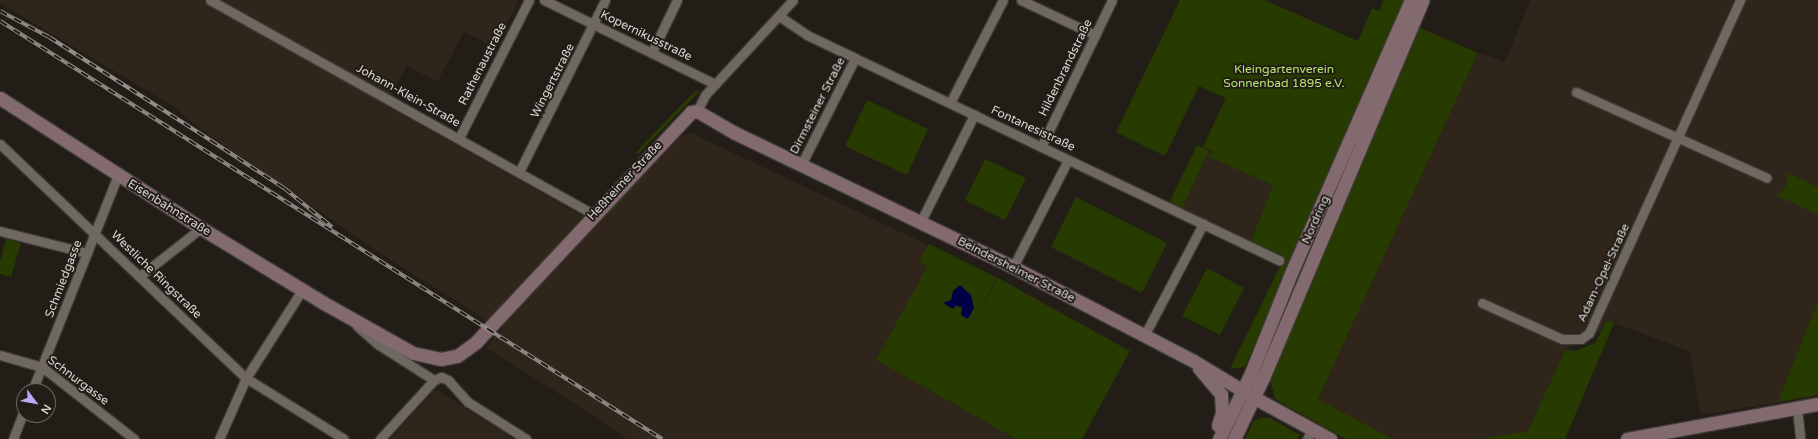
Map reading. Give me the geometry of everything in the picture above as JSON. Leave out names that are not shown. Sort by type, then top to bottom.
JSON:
[{"type":"street","name":"Johann-Klein-Straße","points":[[210,0],[520,172],[594,215]]},
{"type":"street","name":"Rathenaustraße","points":[[459,138],[529,0]]},
{"type":"street","name":"Kopernikusstraße","points":[[544,0],[715,84]]},
{"type":"street","name":"Wingertstraße","points":[[520,172],[592,30],[593,24],[605,0]]},
{"type":"street","points":[[652,52],[677,0]]},
{"type":"street","name":"Heßheimer Straße","points":[[451,358],[476,342],[691,112],[697,111],[700,102],[715,84],[793,0]]},
{"type":"street","points":[[950,103],[1003,0]]},
{"type":"street","points":[[1022,0],[1095,35]]},
{"type":"street","name":"Hildenbrandstraße","points":[[1041,147],[1112,0]]},
{"type":"street","name":"Nordring","points":[[1234,439],[1248,394],[1411,0]]},
{"type":"street","name":"Nordring","points":[[1219,439],[1248,394],[1423,0]]},
{"type":"street","name":"Adam-Opel-Straße","points":[[1482,303],[1562,339],[1581,339],[1589,333],[1740,0]]},
{"type":"street","name":"Fontanesistraße","points":[[779,16],[807,35],[1279,260]]},
{"type":"street","name":"Dirmsteiner Straße","points":[[802,165],[855,58]]},
{"type":"street","points":[[1576,92],[1766,178]]},
{"type":"street","name":"Eisenbahnstraße","points":[[0,98],[201,228],[302,290],[342,311],[414,353],[434,359],[451,358]]},
{"type":"street","name":"Beindersheimer Straße","points":[[697,111],[722,127],[1013,266],[1192,360],[1309,434],[1330,439]]},
{"type":"street","points":[[921,222],[974,115]]},
{"type":"street","name":"Westliche Ringstraße","points":[[0,144],[95,232],[246,378],[344,439]]},
{"type":"street","points":[[1013,266],[1068,160]]},
{"type":"street","name":"Schmiedgasse","points":[[35,383],[118,175]]},
{"type":"street","points":[[1144,336],[1203,224]]},
{"type":"street","points":[[140,276],[201,228]]},
{"type":"street","points":[[0,232],[87,252]]},
{"type":"street","points":[[219,439],[246,378],[302,290]]},
{"type":"street","name":"Eisenbahnstraße","points":[[342,311],[380,345],[434,380],[441,377],[448,380],[468,402],[526,439]]},
{"type":"street","name":"Schnurgasse","points":[[0,355],[42,367],[134,439]]},
{"type":"street","points":[[1192,360],[1216,387],[1223,403],[1222,412],[1213,439]]},
{"type":"street","points":[[380,439],[434,380]]},
{"type":"street","points":[[1627,439],[1818,404]]},
{"type":"street","points":[[1797,408],[1800,439]]},
{"type":"street","points":[[13,439],[19,423]]},
{"type":"shaded area","points":[[0,0],[519,0],[495,47],[464,32],[437,82],[407,66],[385,105],[582,216],[599,220],[680,137],[691,133],[998,278],[942,378],[883,347],[876,360],[1016,439],[626,439],[602,421],[486,348],[503,328],[488,321],[378,252],[202,130],[171,105],[0,3]]},
{"type":"shaded area","points":[[1530,0],[1818,0],[1818,187],[1788,173],[1787,186],[1778,196],[1818,214],[1818,301],[1778,402],[1701,415],[1689,351],[1614,323],[1565,350],[1528,431],[1480,439],[1393,439],[1318,399],[1478,53],[1505,62]]},
{"type":"shaded area","points":[[1209,151],[1211,152],[1210,157],[1273,185],[1250,242],[1182,209]]},
{"type":"shaded area","points":[[960,285],[971,295],[974,308],[968,319],[961,315],[962,307],[955,306],[953,309],[943,303],[951,300],[953,291]]},
{"type":"shaded area","points":[[436,389],[513,439],[390,439]]},
{"type":"green space","name":"Kleingartenverein Sonnenbad 1895 e.V.","points":[[1180,0],[1264,0],[1358,41],[1372,8],[1379,11],[1384,0],[1406,0],[1245,367],[1230,369],[1281,264],[1248,248],[1273,185],[1209,157],[1212,151],[1203,147],[1226,98],[1199,86],[1165,156],[1116,132]]},
{"type":"green space","points":[[1416,26],[1478,53],[1318,399],[1393,439],[1346,439],[1275,399],[1269,374]]},
{"type":"green space","points":[[696,90],[699,92],[638,154],[636,152]]},
{"type":"green space","points":[[867,100],[928,129],[907,175],[845,146]]},
{"type":"green space","points":[[682,130],[684,132],[659,159],[657,157]]},
{"type":"green space","points":[[1197,145],[1209,151],[1182,209],[1169,203]]},
{"type":"green space","points":[[985,159],[1026,178],[1005,220],[965,200]]},
{"type":"green space","points":[[1788,173],[1818,187],[1818,214],[1777,196],[1786,186]]},
{"type":"green space","points":[[642,175],[644,176],[612,211],[609,209]]},
{"type":"green space","points":[[1076,197],[1167,243],[1142,293],[1051,247]]},
{"type":"green space","points":[[6,239],[21,243],[11,277],[0,274],[0,262]]},
{"type":"green space","points":[[929,244],[997,278],[942,378],[998,278],[1130,351],[1082,439],[1016,439],[876,360],[883,346],[938,376],[884,346],[927,267],[919,262]]},
{"type":"green space","points":[[1207,268],[1244,288],[1220,335],[1182,316]]},
{"type":"green space","points":[[1818,301],[1818,395],[1778,402]]},
{"type":"green space","points":[[1607,321],[1614,323],[1565,439],[1480,439],[1528,431],[1565,350],[1576,351],[1595,343]]},
{"type":"green space","points":[[1260,418],[1270,418],[1300,435],[1297,439],[1245,439],[1254,421]]},
{"type":"railway","points":[[0,11],[49,37],[284,188],[332,227]]},
{"type":"railway","points":[[0,21],[662,439]]}]
